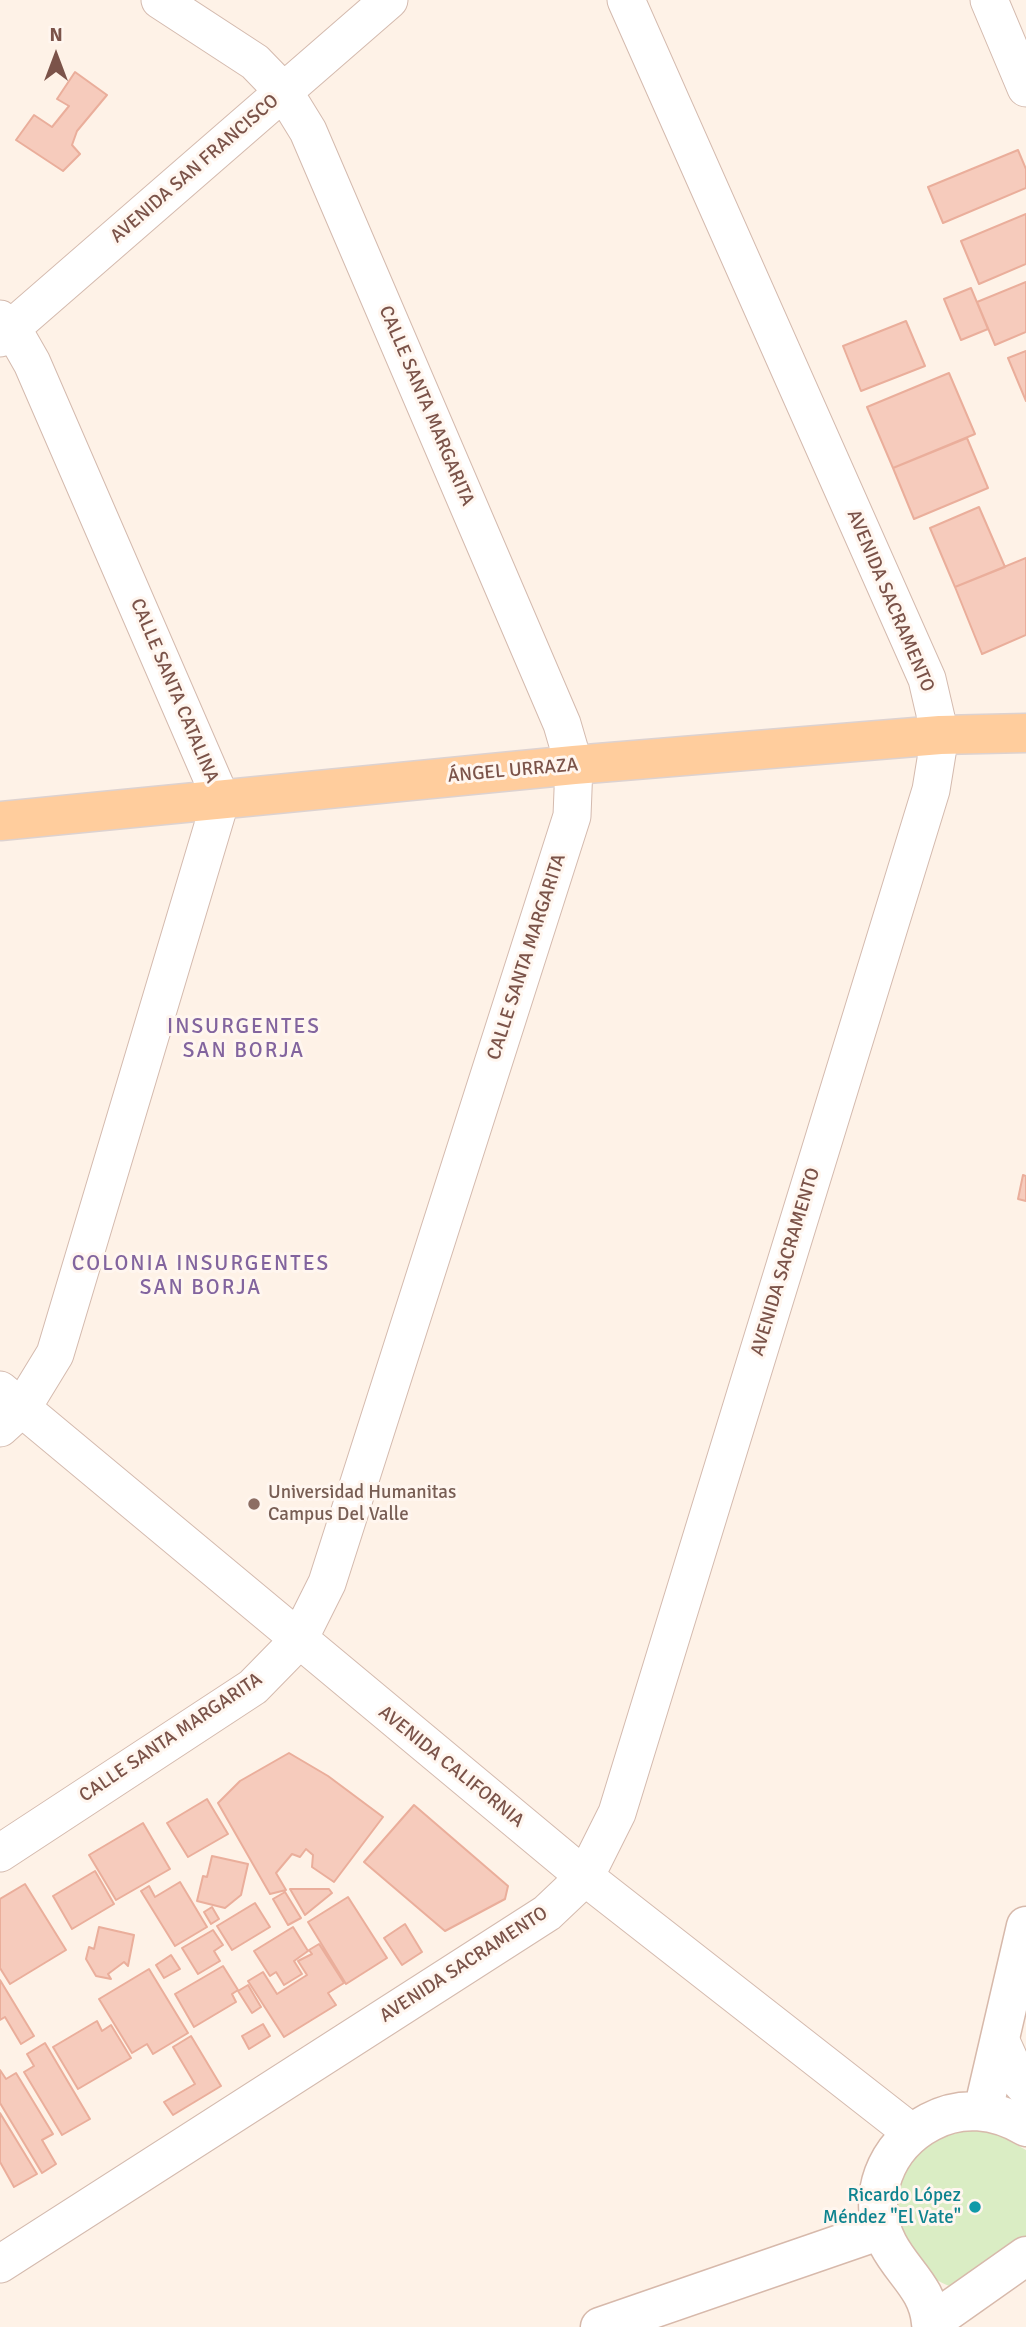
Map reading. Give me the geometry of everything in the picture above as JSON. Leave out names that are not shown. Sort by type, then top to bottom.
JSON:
[{"type":"main road","name":"ÁNGEL URRAZA","points":[[0,821],[574,765],[940,735],[1026,733]]},
{"type":"street","name":"CALLE SANTA MARGARITA","points":[[0,1853],[253,1686],[298,1641],[327,1583],[572,816],[574,765],[562,724],[308,131],[284,92],[255,62],[160,0]]},
{"type":"street","name":"AVENIDA SAN FRANCISCO","points":[[4,328],[389,0]]},
{"type":"street","name":"AVENIDA SACRAMENTO","points":[[0,2264],[547,1913],[585,1877],[617,1813],[931,790],[940,735],[927,679],[626,0]]},
{"type":"street","points":[[989,0],[1026,88]]},
{"type":"street","name":"CALLE SANTA CATALINA","points":[[4,328],[32,363],[220,799],[55,1354],[7,1409]]},
{"type":"street","name":"AVENIDA CALIFORNIA","points":[[7,1409],[298,1641],[585,1877],[911,2132]]},
{"type":"street","points":[[983,2110],[1026,1926]]},
{"type":"street","points":[[1000,2039],[1018,2079],[1026,2088]]},
{"type":"street","points":[[1026,2127],[1009,2118],[983,2110],[945,2113],[911,2132],[888,2161],[877,2196],[881,2230],[890,2248],[925,2294],[931,2325],[1026,2256]]},
{"type":"street","points":[[600,2327],[881,2230]]},
{"type":"green space","points":[[969,2130],[995,2133],[1026,2150],[1026,2239],[952,2287],[933,2277],[918,2264],[906,2247],[899,2228],[899,2187],[907,2168],[920,2151],[936,2140]]},
{"type":"building","points":[[75,72],[107,95],[77,131],[72,145],[80,154],[63,171],[16,140],[34,115],[52,127],[69,106],[57,99]]},
{"type":"building","points":[[1018,150],[1026,169],[1026,188],[943,223],[928,187]]},
{"type":"building","points":[[1026,214],[1026,264],[979,284],[961,241]]},
{"type":"building","points":[[1026,282],[1026,332],[995,345],[977,302]]},
{"type":"building","points":[[971,288],[988,329],[961,340],[944,299]]},
{"type":"building","points":[[906,321],[925,366],[861,391],[843,346]]},
{"type":"building","points":[[1026,351],[1026,401],[1008,358]]},
{"type":"building","points":[[949,373],[975,434],[893,468],[867,407]]},
{"type":"building","points":[[967,438],[988,488],[914,519],[893,468]]},
{"type":"building","points":[[979,507],[1005,567],[955,587],[930,528]]},
{"type":"building","points":[[1026,558],[1026,635],[982,654],[955,587]]},
{"type":"building","points":[[1023,1175],[1026,1176],[1026,1201],[1018,1199]]},
{"type":"building","points":[[289,1753],[328,1776],[383,1817],[334,1882],[312,1867],[313,1855],[306,1849],[300,1857],[292,1854],[276,1873],[286,1890],[270,1894],[218,1803],[240,1781]]},
{"type":"building","points":[[207,1799],[228,1834],[188,1857],[167,1823]]},
{"type":"building","points":[[414,1805],[508,1886],[505,1899],[445,1931],[364,1862]]},
{"type":"building","points":[[143,1823],[170,1869],[116,1900],[89,1855]]},
{"type":"building","points":[[212,1856],[248,1864],[241,1895],[225,1908],[197,1901],[203,1876],[207,1877]]},
{"type":"building","points":[[95,1871],[114,1904],[72,1929],[53,1896]]},
{"type":"building","points":[[180,1882],[207,1927],[175,1946],[141,1891],[149,1886],[155,1897]]},
{"type":"building","points":[[25,1884],[66,1950],[10,1984],[0,1968],[0,1899]]},
{"type":"building","points":[[290,1889],[329,1889],[332,1893],[305,1915]]},
{"type":"building","points":[[285,1892],[301,1918],[288,1925],[273,1899]]},
{"type":"building","points":[[348,1897],[387,1958],[346,1984],[308,1922]]},
{"type":"building","points":[[255,1903],[270,1927],[232,1950],[217,1926]]},
{"type":"building","points":[[212,1907],[219,1919],[211,1924],[204,1912]]},
{"type":"building","points":[[405,1924],[422,1952],[402,1965],[384,1938]]},
{"type":"building","points":[[99,1927],[134,1935],[128,1966],[124,1962],[108,1974],[111,1979],[96,1976],[86,1959],[89,1947],[94,1949]]},
{"type":"building","points":[[293,1927],[308,1951],[294,1961],[302,1974],[284,1985],[276,1972],[270,1976],[254,1951]]},
{"type":"building","points":[[213,1930],[223,1945],[214,1951],[220,1961],[198,1974],[182,1948]]},
{"type":"building","points":[[319,1944],[344,1983],[328,1993],[336,2005],[284,2037],[248,1981],[263,1972],[277,1994],[307,1975],[298,1961],[312,1954],[309,1950]]},
{"type":"building","points":[[171,1955],[180,1969],[164,1978],[156,1965]]},
{"type":"building","points":[[223,1966],[238,1990],[232,1994],[236,2002],[194,2027],[175,1994]]},
{"type":"building","points":[[149,1969],[188,2033],[153,2054],[147,2044],[132,2053],[99,1999]]},
{"type":"building","points":[[0,1980],[34,2036],[21,2044],[5,2017],[0,2020]]},
{"type":"building","points":[[248,1985],[261,2007],[252,2013],[238,1991]]},
{"type":"building","points":[[97,2021],[102,2031],[111,2025],[131,2058],[78,2089],[53,2047]]},
{"type":"building","points":[[263,2024],[270,2036],[249,2049],[242,2036]]},
{"type":"building","points":[[191,2036],[221,2086],[173,2115],[164,2102],[195,2084],[173,2047]]},
{"type":"building","points":[[45,2043],[90,2119],[62,2135],[24,2072],[34,2066],[27,2054]]},
{"type":"building","points":[[0,2070],[6,2079],[16,2073],[53,2134],[42,2140],[56,2164],[42,2173],[0,2103]]},
{"type":"building","points":[[0,2113],[37,2174],[14,2187],[0,2162]]},
{"type":"place","name":"Universidad Humanitas Campus Del Valle","points":[[254,1504]]},
{"type":"place","name":"Ricardo López Méndez \"El Vate\"","points":[[975,2207]]},
{"type":"district","name":"INSURGENTES SAN BORJA","points":[[244,1039]]},
{"type":"district","name":"COLONIA INSURGENTES SAN BORJA","points":[[201,1276]]}]
